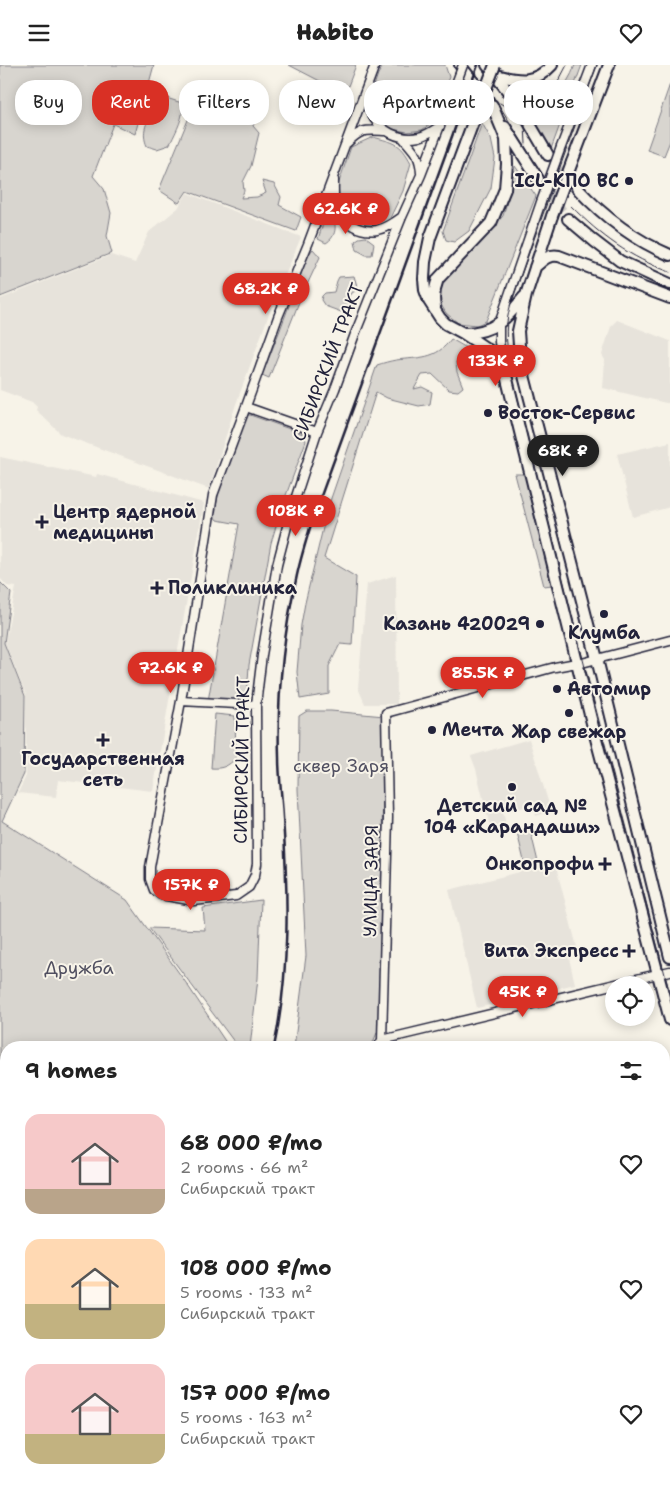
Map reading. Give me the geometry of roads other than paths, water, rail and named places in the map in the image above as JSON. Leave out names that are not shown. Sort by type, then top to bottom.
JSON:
[{"type":"main road","points":[[461,65],[473,80]]},
{"type":"main road","points":[[487,65],[524,81],[542,74],[552,65]]},
{"type":"main road","points":[[609,65],[552,215],[526,295],[518,331],[520,360],[670,957]]},
{"type":"main road","points":[[495,70],[430,238],[425,261],[424,279],[426,290],[429,301],[446,324],[464,333],[502,359],[593,727],[670,1020]]},
{"type":"main road","points":[[495,70],[548,155]]},
{"type":"main road","points":[[494,108],[538,179]]},
{"type":"main road","points":[[435,311],[435,288],[438,279],[491,223],[505,189],[506,139],[494,110]]},
{"type":"main road","points":[[577,188],[622,229],[644,243],[670,255]]},
{"type":"main road","points":[[568,219],[620,261],[670,284]]},
{"type":"main road","points":[[535,268],[546,258],[552,255],[559,256],[670,298]]},
{"type":"main road","points":[[464,333],[484,331],[499,324],[512,313],[526,295]]},
{"type":"street","name":"СИБИРСКИЙ ТРАКТ","points":[[369,80],[375,65]]},
{"type":"street","name":"СИБИРСКИЙ ТРАКТ","points":[[457,80],[461,65]]},
{"type":"street","points":[[502,359],[499,342],[499,324],[541,202],[592,65]]},
{"type":"street","name":"СИБИРСКИЙ ТРАКТ","points":[[364,93],[308,243],[281,308],[213,495],[182,701],[151,865],[150,879],[154,890],[161,895],[194,901],[236,896],[250,887],[255,875],[257,863],[256,705],[277,565],[290,515],[317,432],[402,217],[441,125]]},
{"type":"street","points":[[379,125],[386,131]]},
{"type":"street","points":[[403,138],[420,137],[441,125]]},
{"type":"street","points":[[345,145],[357,133],[368,130],[386,131],[403,138],[414,150],[420,161],[421,175]]},
{"type":"street","points":[[334,175],[336,208],[344,219],[353,226],[377,230],[387,227],[402,217]]},
{"type":"street","points":[[246,407],[317,432]]},
{"type":"street","points":[[578,664],[670,640]]},
{"type":"street","name":"УЛИЦА ЗАРЯ","points":[[380,1041],[388,817],[386,713],[555,667],[578,664]]},
{"type":"street","points":[[182,701],[256,705]]},
{"type":"street","points":[[392,1041],[670,971]]},
{"type":"tunnel","points":[[550,157],[577,188]]},
{"type":"tunnel","points":[[538,179],[568,219]]},
{"type":"tram line","points":[[467,65],[497,102],[541,172]]},
{"type":"tram line","points":[[526,144],[525,125],[527,118],[557,84],[567,65]]},
{"type":"tram line","points":[[597,65],[509,309],[506,331],[507,345],[509,363],[580,648],[670,994]]},
{"type":"tram line","points":[[500,103],[504,106]]},
{"type":"tram line","points":[[571,206],[605,237],[629,253],[670,272]]},
{"type":"railway","points":[[275,1041],[283,991],[287,904],[279,765],[279,712],[284,645],[291,602],[313,518],[478,65]]},
{"type":"place","name":"ICL-КПО ВС","points":[[629,181]]},
{"type":"place","name":"Восток-Сервис","points":[[488,413]]},
{"type":"place","name":"Центр ядерной медицины","points":[[42,522]]},
{"type":"place","name":"Поликлиника","points":[[157,588]]},
{"type":"place","name":"Клумба","points":[[604,614]]},
{"type":"place","name":"Казань 420029","points":[[540,624]]},
{"type":"place","name":"Автомир","points":[[557,689]]},
{"type":"place","name":"Жар свежар","points":[[569,713]]},
{"type":"place","name":"Мечта","points":[[432,730]]},
{"type":"place","name":"Государственная сеть","points":[[103,740]]},
{"type":"place","name":"Детский сад № 104 «Карандаши»","points":[[512,787]]},
{"type":"place","name":"Онкопрофи","points":[[605,864]]},
{"type":"place","name":"Вита Экспресс","points":[[629,951]]},
{"type":"park label","name":"сквер Заря","points":[[341,766]]},
{"type":"park label","name":"Дружба","points":[[79,968]]}]
